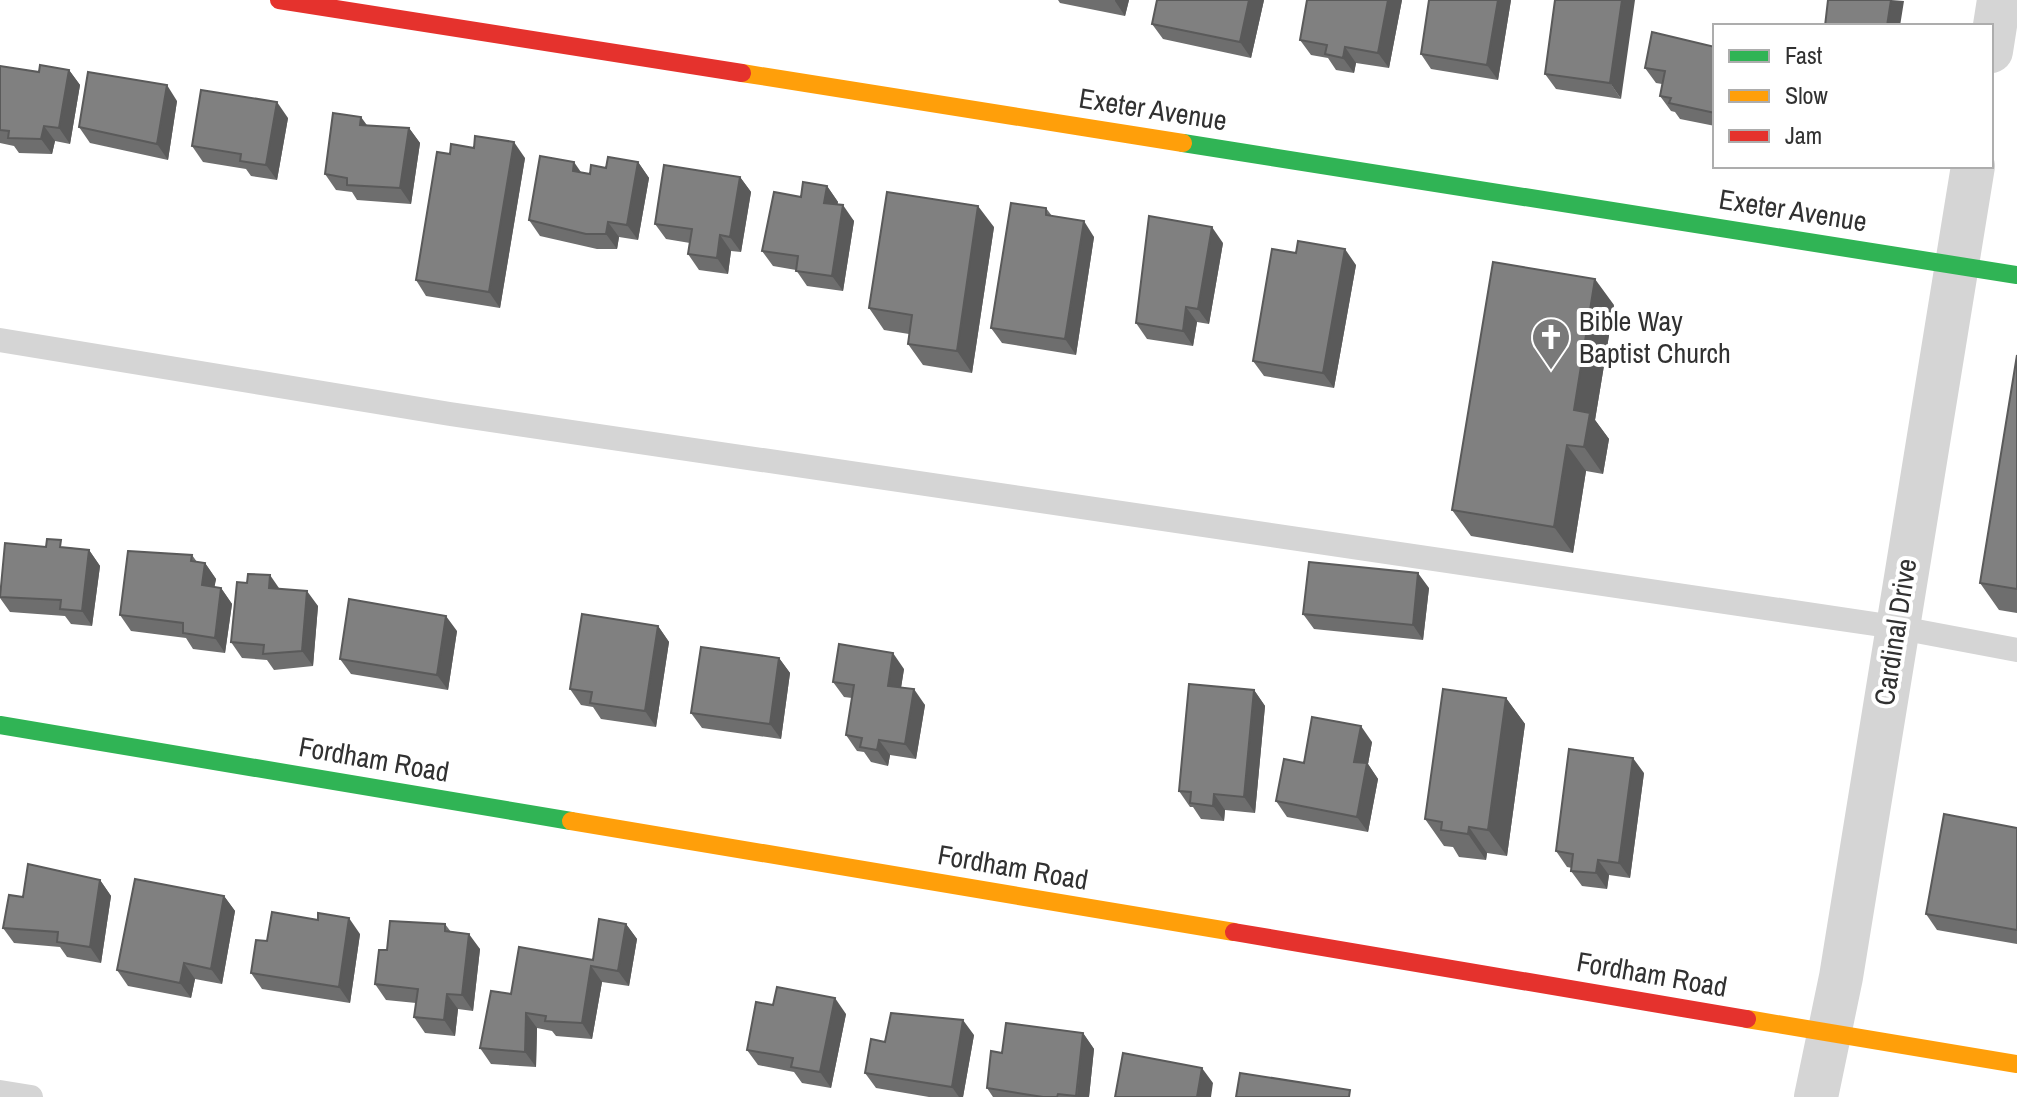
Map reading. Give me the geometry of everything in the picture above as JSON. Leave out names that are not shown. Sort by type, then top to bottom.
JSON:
[{"type":"street","name":"Exeter Avenue","points":[[279,0],[2017,275]]},
{"type":"street","points":[[1993,38],[1999,0]]},
{"type":"street","name":"Cardinal Drive","points":[[1816,1097],[1830,1033],[1973,168]]},
{"type":"street","name":"Fordham Road","points":[[0,725],[2017,1064]]},
{"type":"lane","points":[[0,340],[466,416],[1895,627],[2017,650]]},
{"type":"lane","points":[[0,1092],[31,1097]]},
{"type":"building","points":[[1157,0],[1249,0],[1240,42],[1152,24]]},
{"type":"building","points":[[1307,0],[1388,0],[1378,53],[1345,47],[1343,58],[1325,54],[1327,45],[1300,40]]},
{"type":"building","points":[[1429,0],[1498,0],[1487,65],[1421,54]]},
{"type":"building","points":[[1555,0],[1622,0],[1610,83],[1545,74]]},
{"type":"building","points":[[1828,0],[1891,0],[1887,24],[1825,24]]},
{"type":"building","points":[[1652,32],[1713,47],[1713,113],[1669,103],[1671,98],[1660,96],[1665,71],[1645,68]]},
{"type":"building","points":[[40,65],[69,70],[59,128],[44,126],[41,139],[8,138],[9,131],[0,130],[0,66],[39,72]]},
{"type":"building","points":[[88,72],[167,85],[157,144],[79,127]]},
{"type":"building","points":[[201,90],[277,102],[266,165],[240,161],[241,154],[192,146]]},
{"type":"building","points":[[333,113],[361,117],[360,125],[409,128],[400,188],[347,185],[347,178],[325,174]]},
{"type":"building","points":[[475,136],[514,142],[489,292],[416,280],[437,152],[450,154],[451,144],[474,148]]},
{"type":"building","points":[[540,156],[574,162],[573,171],[590,174],[591,165],[606,168],[608,157],[638,162],[627,225],[608,222],[606,234],[586,234],[529,220]]},
{"type":"building","points":[[664,165],[740,177],[730,237],[720,235],[717,258],[688,254],[692,229],[655,224]]},
{"type":"building","points":[[803,182],[827,186],[824,203],[843,205],[832,276],[796,271],[798,256],[762,251],[774,192],[801,197]]},
{"type":"building","points":[[887,192],[978,206],[957,351],[908,344],[912,315],[869,308]]},
{"type":"building","points":[[1011,203],[1046,208],[1046,215],[1084,221],[1065,339],[991,328]]},
{"type":"building","points":[[1149,216],[1212,227],[1198,309],[1186,307],[1183,331],[1136,323]]},
{"type":"building","points":[[1298,241],[1345,249],[1323,373],[1253,361],[1272,249],[1296,253]]},
{"type":"building","name":"Bible Way Baptist Church","points":[[1493,262],[1595,279],[1574,410],[1590,413],[1584,447],[1567,445],[1554,527],[1452,510]]},
{"type":"building","points":[[2017,355],[2017,589],[1980,583]]},
{"type":"building","points":[[47,539],[61,540],[60,547],[89,550],[82,611],[60,609],[61,600],[0,597],[5,543],[46,547]]},
{"type":"building","points":[[128,551],[192,555],[191,561],[205,563],[202,585],[221,588],[215,638],[183,633],[183,623],[120,615]]},
{"type":"building","points":[[1309,562],[1418,573],[1413,625],[1303,614]]},
{"type":"building","points":[[248,574],[270,575],[269,588],[307,591],[302,651],[263,654],[264,645],[231,642],[237,582],[247,583]]},
{"type":"building","points":[[349,599],[446,616],[437,675],[340,659]]},
{"type":"building","points":[[582,614],[658,626],[645,711],[590,703],[592,692],[570,689]]},
{"type":"building","points":[[839,644],[893,653],[888,686],[914,689],[905,744],[879,740],[877,750],[860,747],[862,738],[846,735],[854,685],[833,682]]},
{"type":"building","points":[[701,647],[779,658],[770,724],[691,713]]},
{"type":"building","points":[[1189,684],[1254,690],[1244,797],[1214,794],[1213,806],[1190,803],[1191,792],[1179,791]]},
{"type":"building","points":[[1443,689],[1506,698],[1488,830],[1469,827],[1468,834],[1441,830],[1442,822],[1425,819]]},
{"type":"building","points":[[1312,717],[1361,726],[1354,762],[1367,763],[1357,817],[1276,801],[1284,759],[1304,763]]},
{"type":"building","points":[[1569,749],[1633,758],[1619,863],[1598,860],[1596,873],[1571,871],[1573,854],[1556,851]]},
{"type":"building","points":[[1944,814],[2017,828],[2017,930],[1926,914]]},
{"type":"building","points":[[28,864],[100,880],[90,947],[57,942],[58,932],[3,928],[9,895],[23,897]]},
{"type":"building","points":[[135,879],[224,896],[211,969],[184,963],[180,983],[117,970]]},
{"type":"building","points":[[272,912],[318,920],[318,913],[349,918],[339,987],[251,973],[256,940],[267,941]]},
{"type":"building","points":[[599,919],[626,924],[618,971],[591,966],[582,1023],[545,1021],[546,1016],[526,1013],[525,1052],[480,1048],[491,991],[511,994],[519,947],[593,960]]},
{"type":"building","points":[[390,921],[445,924],[445,931],[469,934],[462,995],[447,994],[444,1020],[414,1017],[418,989],[375,984],[379,950],[387,950]]},
{"type":"building","points":[[777,987],[835,998],[820,1072],[791,1067],[793,1058],[747,1050],[756,1002],[773,1005]]},
{"type":"building","points":[[891,1013],[963,1020],[952,1087],[865,1073],[871,1039],[885,1042]]},
{"type":"building","points":[[1006,1023],[1083,1033],[1076,1096],[1058,1094],[1057,1097],[1043,1097],[987,1088],[991,1051],[1002,1053]]},
{"type":"building","points":[[1123,1053],[1202,1068],[1197,1097],[1115,1097]]},
{"type":"building","points":[[1240,1073],[1350,1090],[1349,1097],[1236,1097]]},
{"type":"traffic: fast","points":[[1183,143],[2017,275]]},
{"type":"traffic: fast","points":[[0,725],[571,821]]},
{"type":"traffic: slow","points":[[742,73],[1183,143]]},
{"type":"traffic: slow","points":[[571,821],[1234,932]]},
{"type":"traffic: slow","points":[[1747,1019],[2017,1064]]},
{"type":"traffic: jam","points":[[279,0],[742,73]]},
{"type":"traffic: jam","points":[[1234,932],[1747,1019]]},
{"type":"place","name":"Bible Way Baptist Church","points":[[1551,371]]}]
